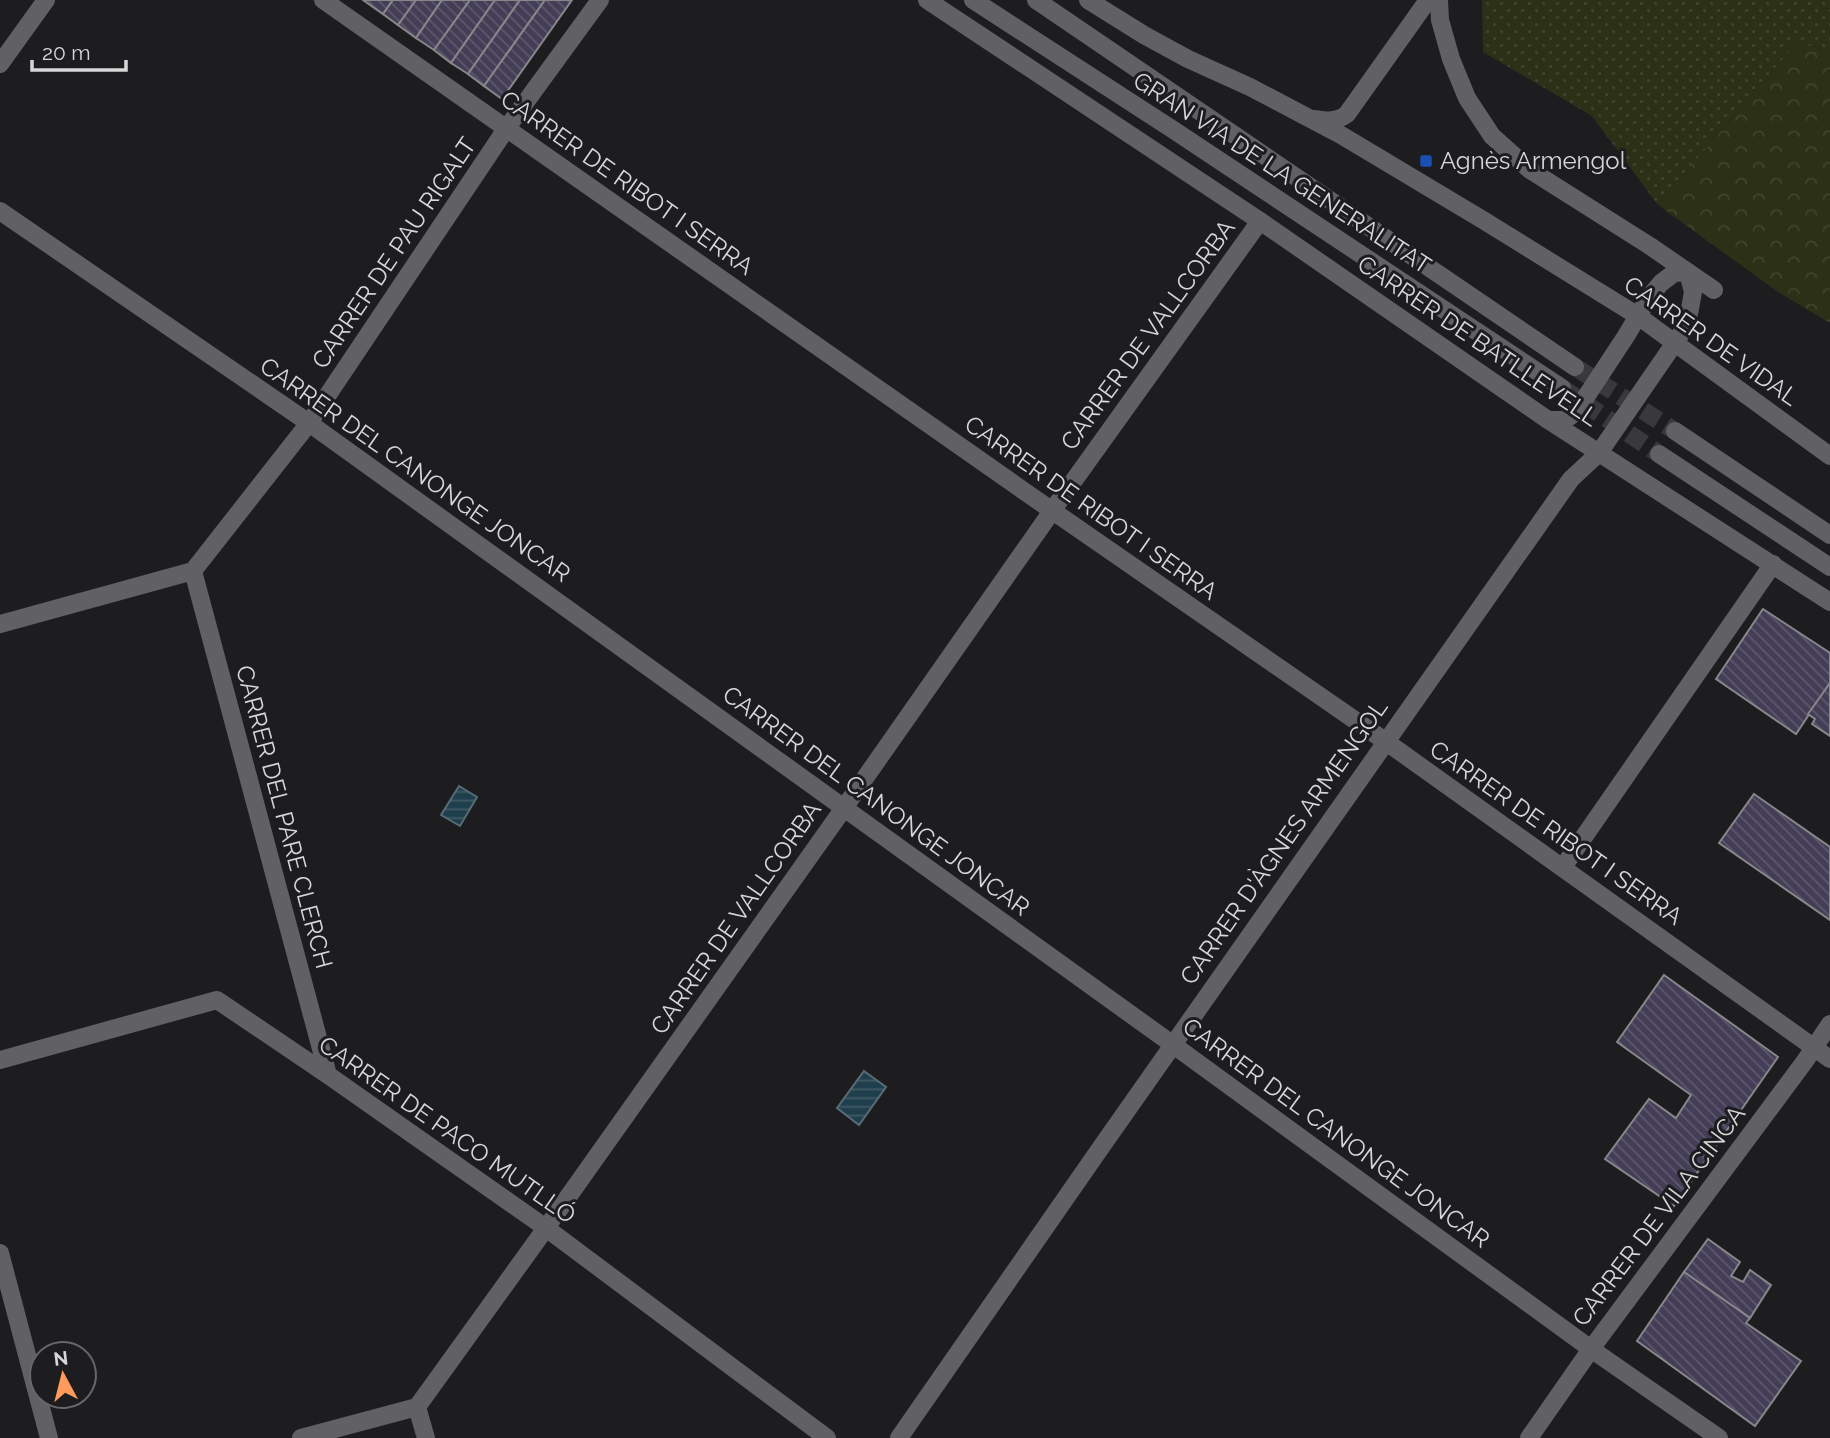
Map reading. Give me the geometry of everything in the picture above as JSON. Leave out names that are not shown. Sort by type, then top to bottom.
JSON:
[{"type":"street","points":[[0,64],[46,0]]},
{"type":"street","name":"CARRER DE RIBOT I SERRA","points":[[323,0],[1385,741],[1830,1059]]},
{"type":"street","name":"CARRER DE PAU RIGALT","points":[[193,571],[309,423],[506,129],[600,0]]},
{"type":"street","name":"CARRER DE BATLLEVELL","points":[[927,0],[1260,221],[1548,420],[1603,446],[1830,603]]},
{"type":"street","name":"GRAN VIA DE LA GENERALITAT","points":[[973,0],[1562,388]]},
{"type":"street","name":"GRAN VIA DE LA GENERALITAT","points":[[1037,0],[1575,367]]},
{"type":"street","name":"CARRER DE VIDAL","points":[[1088,0],[1188,59],[1250,88],[1365,149],[1597,290],[1675,342],[1830,456]]},
{"type":"street","points":[[1308,118],[1325,121],[1341,119],[1347,114],[1428,0]]},
{"type":"street","points":[[1439,0],[1440,20],[1451,59],[1467,98],[1492,136],[1530,170],[1714,290]]},
{"type":"street","name":"CARRER DEL CANONGE JONCAR","points":[[0,211],[309,423],[1591,1349],[1719,1438]]},
{"type":"street","name":"CARRER DE VALLCORBA","points":[[417,1407],[1260,221]]},
{"type":"street","points":[[1548,420],[1565,420],[1577,412],[1661,282],[1674,273],[1689,272]]},
{"type":"street","name":"CARRER D'ÀGNES ARMENGOL","points":[[899,1438],[1385,741],[1571,479],[1603,446],[1664,359],[1687,325],[1693,292],[1689,272]]},
{"type":"street","points":[[1675,431],[1830,535]]},
{"type":"street","points":[[1659,454],[1830,567]]},
{"type":"street","points":[[1563,867],[1773,564]]},
{"type":"street","points":[[0,624],[193,571]]},
{"type":"street","name":"CARRER DEL PARE CLERCH","points":[[193,571],[328,1075]]},
{"type":"street","name":"CARRER DE PACO MUTLLÓ","points":[[0,1060],[217,1000],[546,1228],[827,1438]]},
{"type":"street","name":"CARRER DE VILA CINCA","points":[[1529,1438],[1591,1349],[1830,1024]]},
{"type":"street","points":[[0,1253],[49,1438]]},
{"type":"street","points":[[301,1438],[417,1407],[426,1438]]},
{"type":"green space","points":[[1482,0],[1830,0],[1830,52],[1797,42],[1658,205],[1592,116],[1483,52]]},
{"type":"green space","points":[[1797,42],[1830,52],[1830,323],[1778,292],[1658,205]]},
{"type":"water","points":[[459,786],[477,797],[460,826],[441,815]]},
{"type":"water","points":[[864,1071],[886,1087],[859,1125],[837,1108]]},
{"type":"building","points":[[363,0],[393,0],[383,14]]},
{"type":"building","points":[[393,0],[416,0],[398,25],[383,14]]},
{"type":"building","points":[[416,0],[442,0],[416,38],[398,25]]},
{"type":"building","points":[[442,0],[470,0],[434,50],[416,38]]},
{"type":"building","points":[[470,0],[495,0],[451,63],[434,50]]},
{"type":"building","points":[[495,0],[520,0],[468,74],[451,63]]},
{"type":"building","points":[[520,0],[545,0],[484,86],[468,74]]},
{"type":"building","points":[[545,0],[572,0],[502,99],[484,86]]},
{"type":"building","points":[[1763,609],[1830,653],[1830,683],[1796,734],[1716,679]]},
{"type":"building","points":[[1830,683],[1830,736],[1812,724],[1815,719],[1808,714]]},
{"type":"building","points":[[1754,794],[1830,847],[1830,920],[1719,843]]},
{"type":"building","points":[[1664,975],[1778,1057],[1674,1206],[1605,1159],[1649,1099],[1676,1118],[1691,1095],[1617,1042]]},
{"type":"building","points":[[1708,1239],[1740,1262],[1731,1276],[1743,1282],[1750,1270],[1771,1285],[1750,1318],[1684,1272]]},
{"type":"building","points":[[1684,1272],[1750,1318],[1746,1323],[1801,1361],[1755,1426],[1637,1341]]},
{"type":"tunnel","points":[[1575,367],[1675,431]]},
{"type":"tunnel","points":[[1562,388],[1659,454]]},
{"type":"place","name":"Agnès Armengol","points":[[1426,161]]}]
